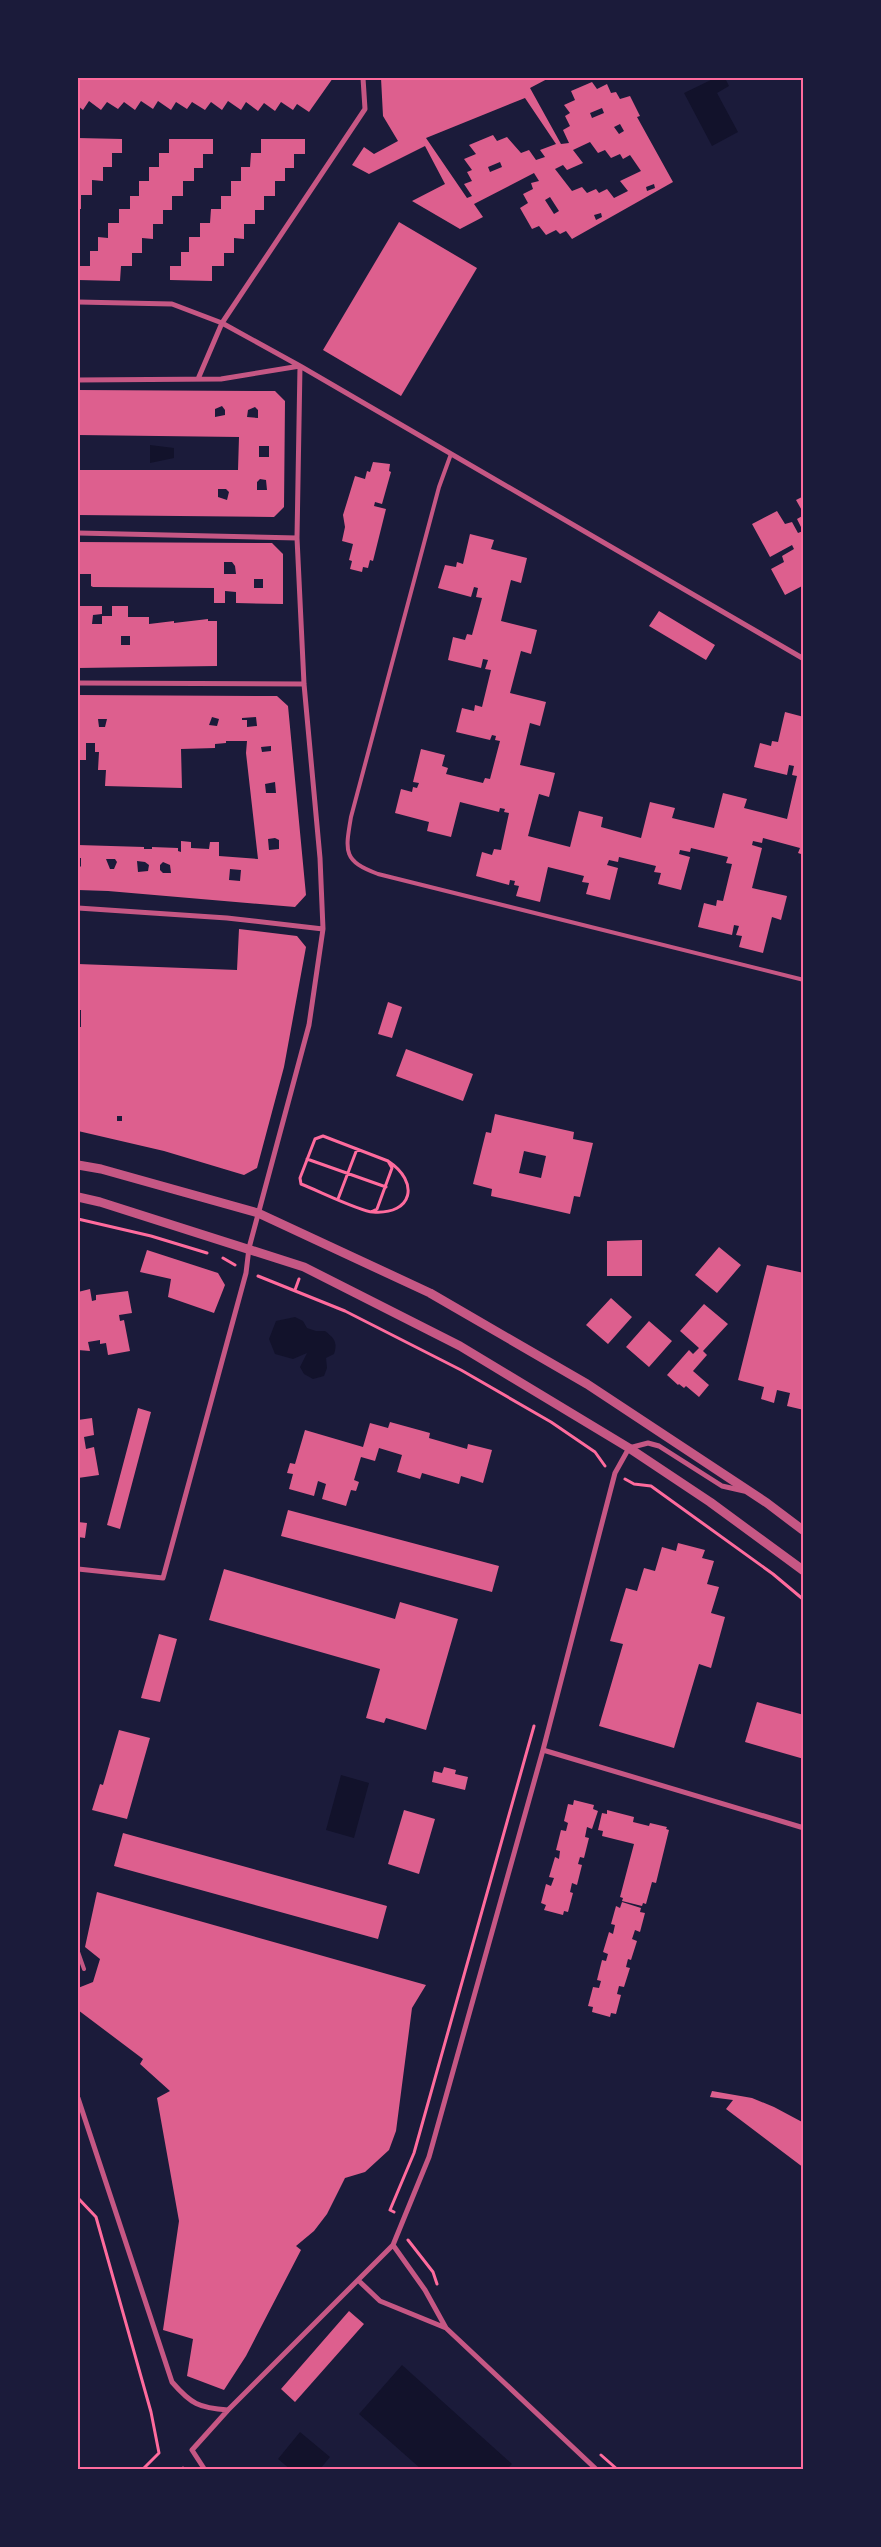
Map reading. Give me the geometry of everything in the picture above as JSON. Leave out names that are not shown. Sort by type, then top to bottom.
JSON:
[{"type":"street","points":[[198,379],[222,323],[365,109],[363,78]]},
{"type":"street","points":[[78,302],[172,304],[222,323],[300,366],[804,659]]},
{"type":"street","points":[[78,380],[221,379],[300,366]]},
{"type":"street","points":[[78,1569],[164,1578],[246,1272],[249,1248],[308,1025],[323,929],[320,858],[304,684],[297,538],[300,366]]},
{"type":"street","points":[[78,533],[297,538]]},
{"type":"street","points":[[78,684],[304,684]]},
{"type":"street","points":[[78,908],[217,918],[323,929]]},
{"type":"street","points":[[78,1165],[102,1169],[258,1213],[430,1293],[587,1384],[750,1492],[804,1531]]},
{"type":"street","points":[[78,1197],[249,1248],[304,1267],[460,1346],[630,1448],[710,1502],[804,1571]]},
{"type":"street","points":[[205,2470],[192,2450],[228,2410],[393,2245],[404,2220],[429,2157],[543,1750],[615,1473],[630,1448],[648,1442],[659,1446],[722,1486],[750,1492]]},
{"type":"street","points":[[543,1750],[804,1828]]},
{"type":"street","points":[[78,2098],[172,2382],[185,2398],[198,2406],[228,2410]]},
{"type":"street","points":[[393,2245],[424,2290],[446,2328],[597,2470]]},
{"type":"street","points":[[359,2281],[380,2302],[446,2328]]},
{"type":"lane","points":[[451,454],[439,487],[352,817],[347,842],[350,856],[359,867],[378,874],[804,980]]},
{"type":"lane","points":[[78,1952],[84,1969]]},
{"type":"path","points":[[323,1136],[357,1149],[388,1160],[407,1179],[410,1191],[400,1205],[384,1212],[371,1212],[302,1184],[300,1178],[316,1139],[323,1136]]},
{"type":"path","points":[[338,1199],[357,1149]]},
{"type":"path","points":[[307,1159],[386,1187]]},
{"type":"path","points":[[371,1212],[377,1209],[386,1187],[392,1168],[388,1160]]},
{"type":"path","points":[[78,1219],[151,1236],[225,1259],[246,1272],[269,1279],[345,1311],[461,1370],[558,1427],[595,1452],[606,1468],[634,1484],[650,1486],[773,1574],[804,1600]]},
{"type":"path","points":[[439,2290],[433,2272],[406,2239],[411,2224],[390,2210],[414,2153],[535,1726]]},
{"type":"path","points":[[78,2198],[96,2217],[151,2412],[159,2453],[142,2470]]},
{"type":"path","points":[[596,2450],[618,2470]]},
{"type":"shaded area","points":[[715,78],[725,78],[729,86],[717,93],[738,132],[712,146],[684,93]]},
{"type":"shaded area","points":[[150,445],[174,448],[174,458],[150,463]]},
{"type":"shaded area","points":[[295,1317],[303,1321],[307,1328],[325,1331],[334,1341],[336,1346],[334,1354],[326,1358],[327,1368],[324,1376],[313,1379],[304,1374],[300,1367],[307,1353],[293,1359],[275,1354],[269,1339],[276,1321]]},
{"type":"shaded area","points":[[341,1775],[369,1783],[354,1838],[326,1830]]},
{"type":"shaded area","points":[[402,2365],[512,2464],[507,2469],[421,2469],[359,2414]]},
{"type":"shaded area","points":[[300,2432],[330,2457],[320,2469],[290,2469],[278,2459]]},
{"type":"building","points":[[78,78],[333,78],[309,112],[297,104],[293,110],[281,102],[275,111],[264,103],[258,111],[246,102],[241,110],[228,101],[222,110],[211,102],[205,110],[192,102],[187,109],[176,102],[171,110],[158,101],[153,109],[141,101],[135,110],[124,102],[118,109],[107,102],[101,110],[89,101],[83,110],[78,106]]},
{"type":"building","points":[[381,78],[549,78],[530,88],[561,144],[569,143],[563,130],[570,126],[565,116],[570,113],[564,105],[575,100],[571,91],[592,82],[597,89],[607,84],[611,93],[616,92],[620,99],[630,96],[640,116],[637,117],[673,182],[572,239],[566,231],[560,234],[556,230],[546,235],[539,226],[532,229],[520,208],[528,203],[523,194],[533,189],[531,183],[539,181],[534,173],[474,204],[483,217],[460,229],[412,201],[445,184],[425,146],[369,174],[352,165],[364,147],[374,154],[398,141],[383,116]],"holes":[[[525,98],[556,144],[540,150],[545,157],[536,160],[529,150],[521,153],[507,137],[497,141],[493,135],[469,145],[476,154],[464,159],[472,170],[467,172],[472,181],[464,184],[472,196],[467,198],[426,138]],[[602,108],[604,113],[592,118],[590,113]],[[620,124],[624,131],[619,134],[614,127]],[[590,142],[598,153],[605,150],[611,158],[620,154],[623,159],[630,155],[641,171],[620,181],[628,191],[614,198],[607,189],[599,193],[596,189],[587,193],[582,187],[572,191],[555,169],[563,165],[567,170],[583,163],[573,150]],[[500,162],[502,167],[490,172],[488,167]],[[654,184],[655,188],[647,191],[646,187]],[[550,197],[559,211],[554,214],[545,200]],[[601,213],[602,217],[596,220],[594,215]]]},
{"type":"building","points":[[78,138],[122,139],[122,153],[112,153],[112,167],[103,167],[103,181],[92,180],[92,195],[81,195],[81,209],[78,209]]},
{"type":"building","points":[[169,139],[213,139],[213,154],[203,154],[203,168],[194,168],[194,181],[183,181],[183,196],[172,196],[172,210],[163,210],[163,224],[153,224],[153,239],[142,238],[142,253],[132,253],[132,266],[121,266],[120,281],[78,280],[79,266],[90,266],[90,251],[98,251],[98,237],[108,238],[108,223],[119,223],[119,209],[130,209],[130,196],[139,196],[139,181],[149,181],[149,167],[159,167],[159,153],[169,153]]},
{"type":"building","points":[[261,139],[305,139],[305,154],[294,154],[294,168],[285,168],[285,181],[275,181],[275,196],[264,196],[264,210],[255,210],[255,224],[244,224],[244,239],[234,238],[234,253],[224,253],[224,266],[212,266],[212,281],[170,280],[170,266],[181,266],[181,252],[189,252],[189,237],[200,237],[200,223],[210,223],[211,209],[221,209],[221,196],[231,196],[231,181],[241,181],[241,167],[250,167],[251,153],[261,153]]},
{"type":"building","points":[[399,222],[477,268],[401,396],[323,350]]},
{"type":"building","points":[[78,390],[275,391],[285,401],[284,507],[274,517],[78,515],[78,470],[238,470],[239,437],[78,435]],"holes":[[[222,406],[225,410],[225,415],[215,417],[215,409]],[[255,407],[258,410],[258,418],[247,417],[248,410]],[[259,446],[269,446],[269,457],[259,457]],[[260,479],[266,480],[267,490],[257,490],[257,482]],[[218,489],[226,489],[229,492],[227,500],[218,497]]]},
{"type":"building","points":[[373,462],[390,464],[389,471],[391,472],[382,504],[375,502],[374,506],[386,509],[373,561],[370,560],[368,568],[363,567],[362,572],[350,569],[352,561],[349,560],[353,544],[342,541],[345,527],[343,515],[355,476],[365,479],[367,471],[370,472]]},
{"type":"building","points":[[804,496],[804,514],[796,500]]},
{"type":"building","points":[[777,511],[785,524],[792,522],[798,533],[803,531],[797,519],[804,515],[804,585],[785,595],[771,569],[784,562],[782,556],[794,549],[792,545],[770,557],[752,524]]},
{"type":"building","points":[[470,534],[494,540],[491,549],[527,558],[521,583],[511,580],[501,621],[537,630],[531,654],[521,651],[510,693],[546,702],[540,726],[530,723],[520,765],[555,773],[549,797],[539,794],[528,836],[570,847],[579,811],[603,817],[601,827],[641,838],[650,802],[675,808],[672,818],[714,828],[723,793],[747,799],[744,808],[787,819],[797,776],[792,775],[794,766],[789,765],[787,775],[754,767],[760,743],[771,746],[772,741],[778,742],[785,712],[804,717],[804,855],[798,853],[800,848],[763,838],[762,843],[753,841],[752,845],[762,848],[752,888],[787,896],[781,920],[772,917],[763,953],[739,947],[742,936],[736,935],[739,926],[734,925],[732,935],[698,927],[704,903],[716,906],[717,900],[723,901],[732,864],[726,863],[728,857],[691,848],[690,852],[680,850],[679,854],[690,857],[681,890],[658,884],[661,873],[654,872],[656,866],[619,857],[618,862],[609,860],[607,865],[618,868],[610,900],[586,894],[589,883],[582,882],[584,876],[548,867],[540,902],[516,896],[519,886],[514,885],[515,881],[510,880],[509,885],[476,876],[482,852],[492,855],[494,849],[501,850],[509,813],[504,812],[505,809],[500,808],[499,812],[460,802],[451,837],[427,831],[429,822],[395,813],[401,789],[412,792],[413,787],[417,788],[419,783],[413,782],[421,749],[445,755],[442,766],[448,768],[446,774],[483,783],[485,778],[490,779],[500,741],[495,740],[496,736],[492,735],[490,740],[456,732],[462,708],[474,711],[475,705],[482,707],[491,670],[485,669],[488,660],[483,659],[481,668],[448,660],[453,637],[465,640],[467,634],[472,635],[482,598],[476,597],[478,588],[474,587],[471,597],[438,588],[445,565],[456,567],[457,562],[463,564]]},
{"type":"building","points":[[78,542],[272,543],[283,554],[283,604],[236,603],[236,592],[225,591],[225,603],[214,603],[214,588],[93,587],[91,586],[91,574],[78,574]],"holes":[[[224,562],[232,562],[235,566],[236,574],[224,574]],[[254,579],[263,579],[263,588],[254,588]]]},
{"type":"building","points":[[79,606],[102,606],[102,614],[93,615],[92,624],[102,624],[102,616],[112,616],[112,606],[128,606],[128,617],[149,617],[149,624],[208,619],[208,621],[217,621],[217,666],[78,668]],"holes":[[[121,636],[130,636],[130,645],[121,645]]]},
{"type":"building","points":[[659,611],[715,645],[706,660],[649,626]]},
{"type":"building","points":[[78,695],[277,696],[288,706],[306,895],[295,907],[78,890],[78,869],[81,866],[81,858],[78,858],[78,845],[144,847],[144,849],[152,849],[152,847],[178,848],[178,851],[181,852],[181,841],[191,842],[191,848],[209,849],[210,842],[219,842],[219,856],[258,859],[246,753],[247,741],[226,741],[226,743],[215,744],[215,748],[181,749],[182,788],[105,786],[106,770],[98,770],[99,752],[95,752],[95,743],[86,743],[86,760],[78,760]],"holes":[[[212,717],[219,719],[217,726],[209,725]],[[256,717],[257,726],[247,727],[247,720],[242,720],[242,718]],[[98,719],[107,719],[105,727],[99,727]],[[271,746],[271,751],[262,752],[261,747]],[[275,782],[276,793],[266,793],[265,784]],[[275,838],[279,840],[279,849],[269,850],[268,839]],[[106,859],[115,859],[117,862],[114,869],[110,869]],[[137,861],[145,862],[149,865],[148,871],[138,872]],[[163,862],[170,865],[171,873],[163,873],[160,870],[160,865]],[[230,869],[241,870],[240,881],[229,880]]]},
{"type":"building","points":[[239,929],[297,936],[306,947],[284,1067],[257,1168],[244,1175],[164,1151],[78,1131],[78,1027],[81,1027],[81,1010],[78,1010],[78,964],[237,970]],"holes":[[[117,1116],[122,1116],[122,1121],[117,1121]]]},
{"type":"building","points":[[388,1002],[402,1007],[392,1038],[378,1034]]},
{"type":"building","points":[[406,1049],[473,1074],[463,1101],[396,1076]]},
{"type":"building","points":[[495,1114],[574,1132],[573,1139],[593,1143],[580,1197],[574,1196],[570,1214],[491,1196],[492,1189],[473,1184],[486,1132],[491,1133]],"holes":[[[524,1151],[546,1156],[541,1178],[519,1173]]]},
{"type":"building","points":[[642,1240],[642,1276],[607,1276],[607,1241]]},
{"type":"building","points":[[719,1247],[741,1265],[717,1293],[695,1275]]},
{"type":"building","points":[[147,1250],[218,1273],[225,1285],[214,1313],[168,1297],[171,1279],[140,1272]]},
{"type":"building","points":[[767,1265],[804,1273],[804,1410],[787,1406],[790,1393],[777,1390],[774,1403],[761,1399],[764,1387],[738,1380]]},
{"type":"building","points":[[90,1289],[92,1301],[96,1300],[96,1295],[128,1291],[132,1313],[119,1315],[120,1321],[124,1320],[130,1351],[108,1355],[106,1343],[100,1344],[100,1340],[88,1342],[90,1351],[78,1350],[78,1292]]},
{"type":"building","points":[[611,1298],[632,1317],[608,1344],[586,1325]]},
{"type":"building","points":[[704,1304],[728,1324],[703,1351],[707,1355],[693,1371],[709,1385],[699,1397],[686,1386],[684,1388],[678,1385],[667,1375],[689,1350],[693,1354],[699,1348],[680,1331]]},
{"type":"building","points":[[649,1321],[672,1341],[649,1367],[626,1347]]},
{"type":"building","points":[[138,1408],[151,1412],[120,1529],[107,1525]]},
{"type":"building","points":[[92,1418],[94,1435],[84,1437],[86,1449],[94,1447],[99,1475],[78,1478],[78,1420]]},
{"type":"building","points":[[390,1422],[430,1433],[429,1438],[467,1449],[468,1444],[492,1450],[483,1483],[461,1476],[459,1484],[422,1473],[420,1479],[397,1472],[402,1455],[379,1448],[375,1461],[361,1457],[354,1480],[359,1482],[356,1491],[351,1490],[346,1506],[322,1499],[326,1484],[318,1481],[314,1496],[289,1489],[293,1474],[287,1473],[290,1463],[295,1464],[305,1430],[363,1447],[370,1423],[388,1428]]},
{"type":"building","points":[[288,1510],[499,1566],[492,1592],[281,1536]]},
{"type":"building","points":[[78,1522],[87,1523],[85,1538],[78,1537]]},
{"type":"building","points":[[678,1543],[705,1550],[702,1558],[714,1561],[707,1584],[719,1587],[711,1613],[725,1617],[711,1668],[699,1664],[674,1748],[599,1726],[623,1644],[610,1641],[626,1588],[637,1591],[644,1568],[655,1571],[662,1547],[676,1551]]},
{"type":"building","points":[[224,1569],[395,1619],[400,1602],[458,1619],[426,1730],[386,1718],[384,1723],[366,1718],[380,1669],[209,1620]]},
{"type":"building","points":[[159,1634],[177,1639],[160,1702],[141,1698]]},
{"type":"building","points":[[757,1702],[804,1715],[804,1759],[745,1742]]},
{"type":"building","points":[[119,1730],[150,1738],[127,1819],[92,1810],[100,1784],[103,1785]]},
{"type":"building","points":[[444,1767],[456,1770],[455,1774],[468,1777],[465,1790],[432,1782],[434,1771],[442,1773]]},
{"type":"building","points":[[574,1800],[594,1805],[593,1809],[598,1811],[592,1829],[587,1827],[585,1837],[589,1838],[584,1858],[580,1857],[578,1864],[582,1865],[577,1885],[572,1883],[570,1892],[573,1893],[568,1912],[564,1911],[563,1915],[544,1910],[546,1905],[541,1903],[546,1884],[551,1886],[554,1878],[549,1877],[555,1857],[559,1859],[560,1851],[556,1850],[561,1830],[566,1831],[568,1823],[564,1821],[568,1804],[573,1805]]},
{"type":"building","points":[[404,1810],[435,1819],[419,1874],[388,1864]]},
{"type":"building","points":[[607,1810],[634,1817],[633,1822],[649,1826],[650,1823],[667,1827],[666,1829],[669,1830],[656,1883],[652,1882],[646,1904],[643,1903],[642,1906],[622,1901],[623,1898],[620,1897],[634,1844],[602,1836],[603,1831],[598,1830],[602,1813],[607,1814]]},
{"type":"building","points":[[123,1833],[387,1906],[378,1939],[114,1866]]},
{"type":"building","points":[[97,1892],[426,1985],[412,2008],[396,2131],[389,2150],[365,2172],[345,2178],[327,2214],[314,2231],[296,2246],[301,2250],[246,2356],[224,2390],[187,2376],[193,2339],[163,2330],[179,2221],[157,2098],[170,2091],[140,2064],[143,2059],[78,2010],[78,1988],[93,1982],[100,1959],[85,1947]]},
{"type":"building","points":[[622,1902],[641,1908],[640,1912],[645,1913],[640,1932],[635,1930],[632,1939],[637,1941],[631,1960],[628,1959],[626,1967],[630,1968],[624,1987],[619,1986],[617,1994],[621,1995],[616,2014],[611,2013],[610,2017],[592,2012],[593,2007],[588,2006],[593,1987],[599,1988],[601,1981],[597,1980],[602,1960],[606,1961],[608,1954],[603,1952],[609,1932],[613,1934],[615,1925],[611,1924],[616,1906],[620,1908]]},
{"type":"building","points":[[712,2091],[752,2098],[804,2123],[804,2168],[726,2109],[733,2100],[710,2097]]},
{"type":"building","points":[[349,2311],[364,2324],[295,2402],[281,2389]]}]
